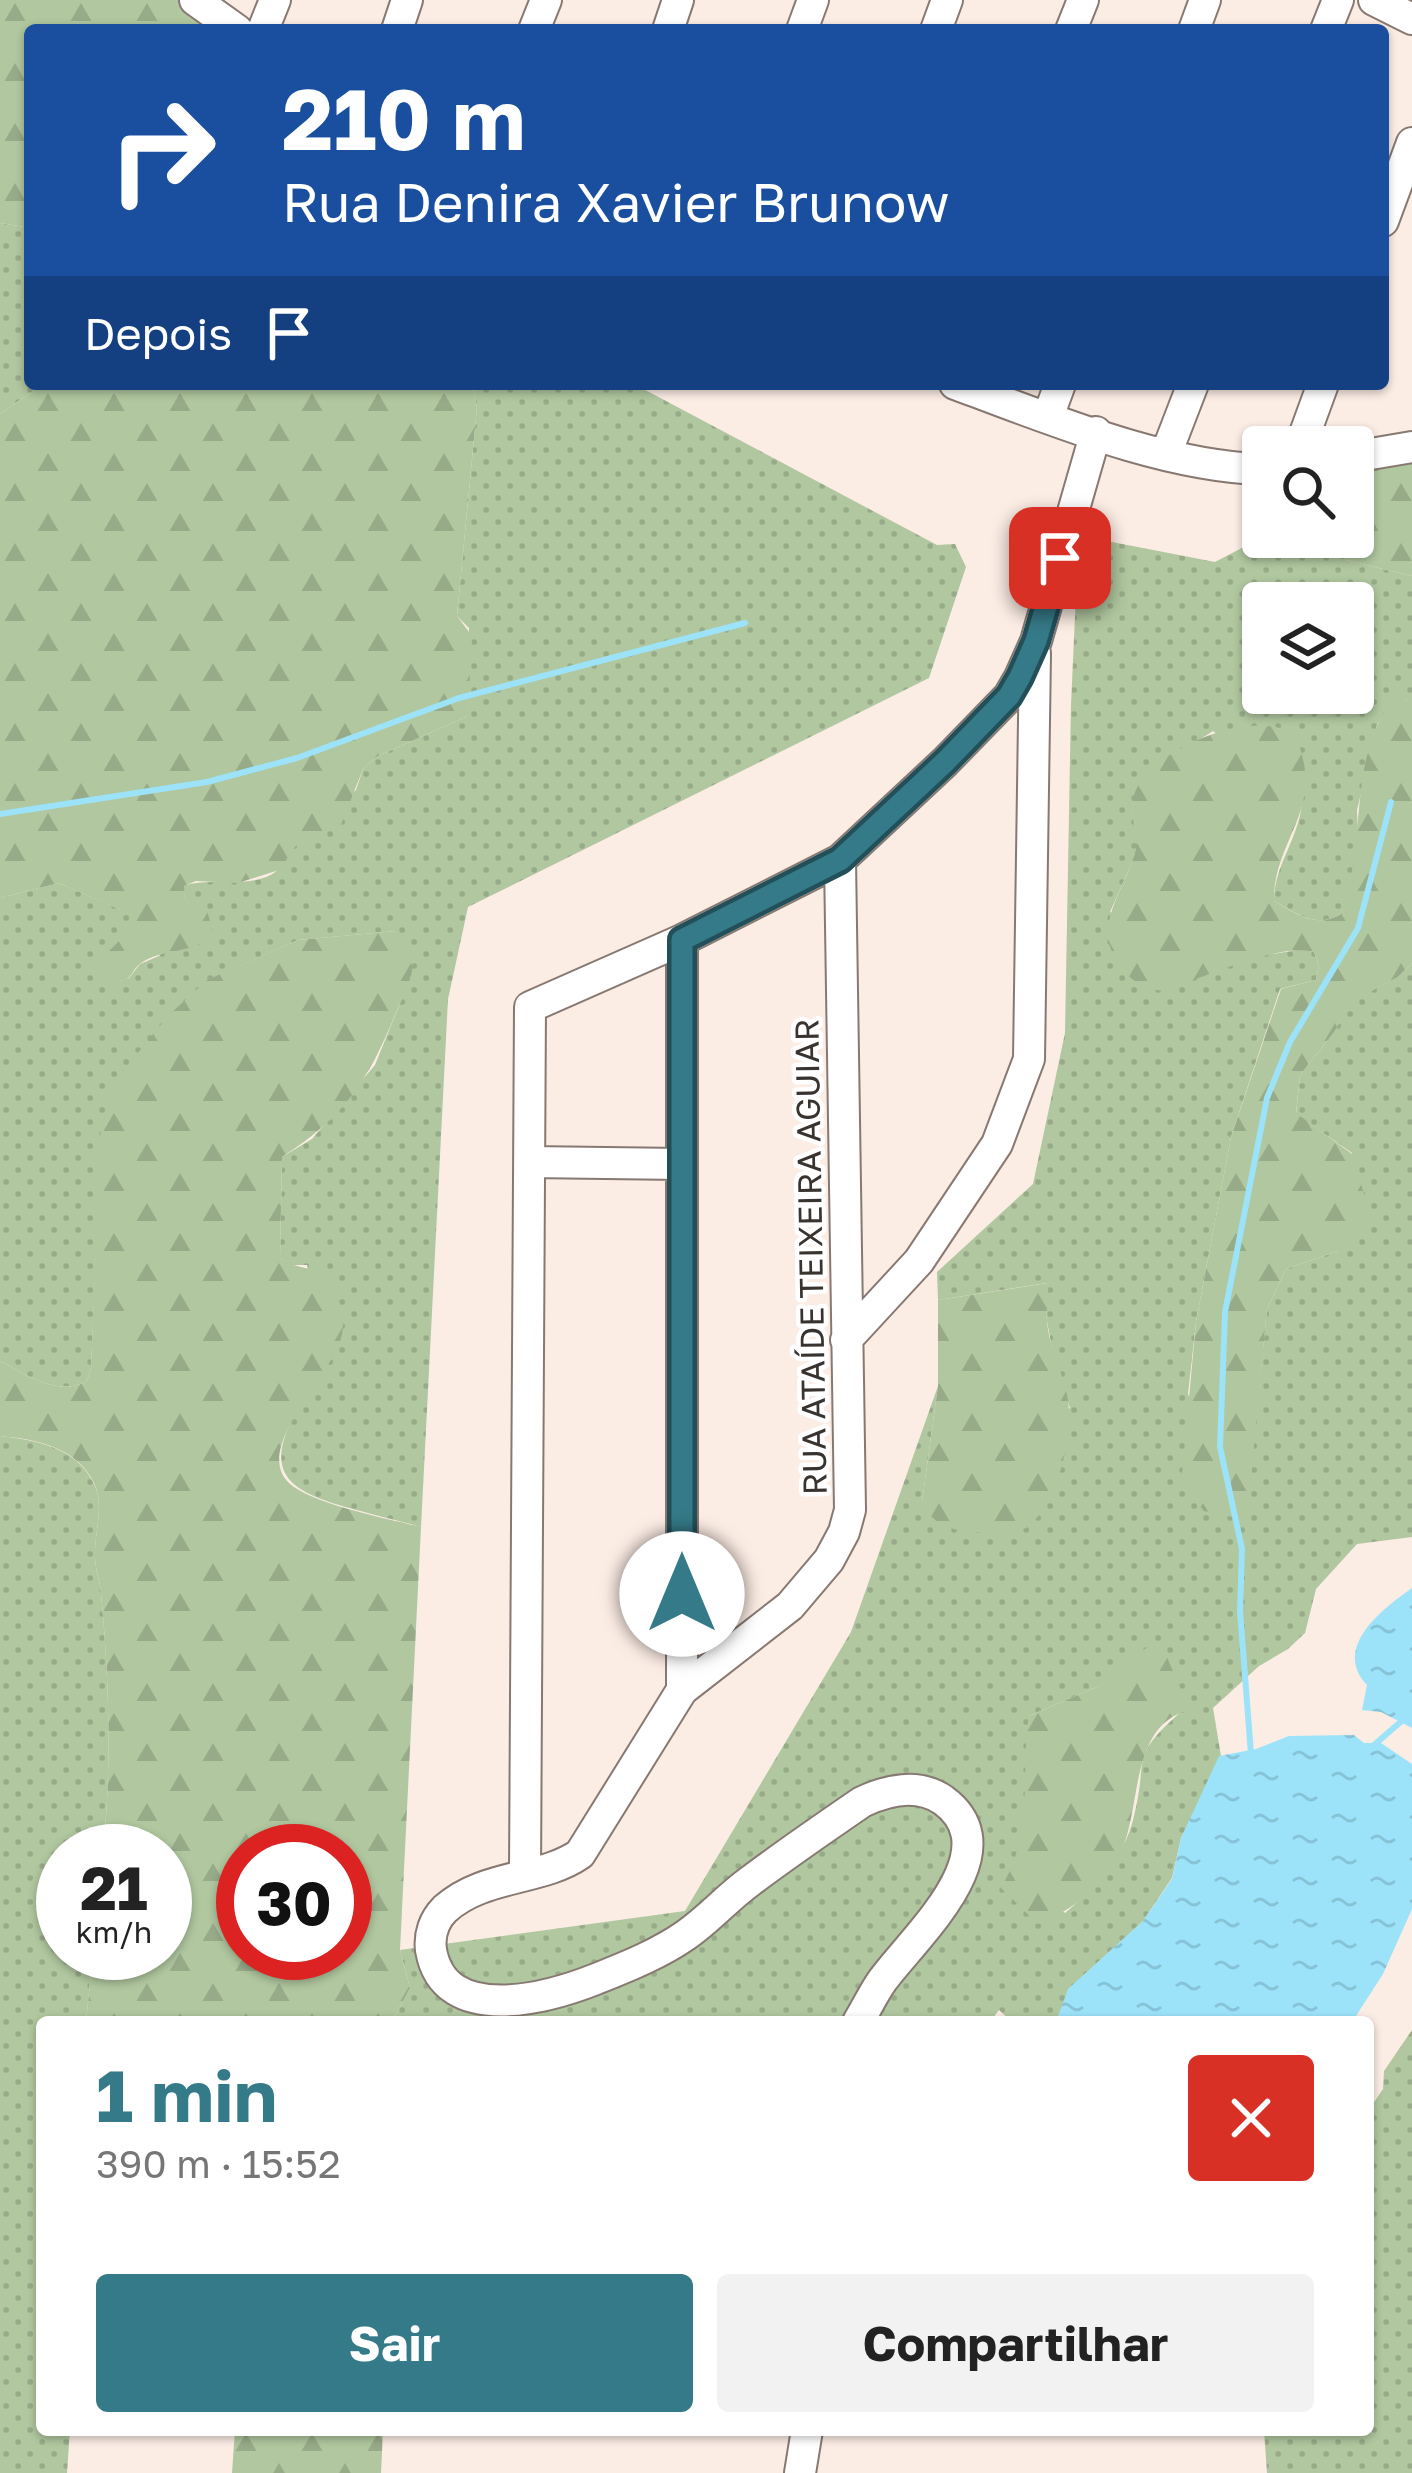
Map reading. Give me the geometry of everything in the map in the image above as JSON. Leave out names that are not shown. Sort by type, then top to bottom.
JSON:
[{"type":"street","points":[[195,0],[229,24]]},
{"type":"street","points":[[1374,0],[1412,19]]},
{"type":"street","points":[[1389,205],[1412,142]]},
{"type":"street","points":[[972,390],[1166,454],[1242,468]]},
{"type":"street","points":[[1048,417],[1058,390]]},
{"type":"street","points":[[1166,454],[1191,390]]},
{"type":"street","points":[[1308,426],[1321,390]]},
{"type":"street","points":[[525,1872],[528,1013],[535,1004],[682,940],[840,860],[945,762],[1009,696],[1036,641],[1096,432]]},
{"type":"street","points":[[1374,454],[1412,447]]},
{"type":"street","points":[[846,1340],[919,1261],[997,1144],[1029,1059],[1036,641]]},
{"type":"street","name":"RUA ATAÍDE TEIXEIRA AGUIAR","points":[[840,860],[850,1510],[844,1532],[829,1560],[790,1606],[682,1690],[580,1854],[553,1868],[525,1872],[471,1892],[444,1910],[430,1942],[434,1965],[447,1983],[478,1998],[504,2002],[547,1996],[592,1981],[684,1936],[773,1864],[862,1802],[901,1790],[920,1790],[939,1797],[961,1816],[968,1860],[943,1905],[881,1982],[861,2016]]},
{"type":"street","points":[[682,940],[682,1690]]},
{"type":"street","points":[[530,1162],[681,1164]]},
{"type":"street","points":[[800,2473],[806,2436]]},
{"type":"green space","points":[[0,0],[190,0],[218,24],[24,24],[24,227],[0,223]]},
{"type":"green space","points":[[0,223],[24,227],[24,390],[34,390],[0,414]]},
{"type":"green space","points":[[34,390],[473,390],[477,407],[457,616],[472,636],[468,716],[378,756],[363,769],[340,827],[298,844],[282,869],[238,883],[196,881],[184,886],[185,900],[207,911],[214,934],[197,945],[150,958],[123,980],[108,979],[95,965],[129,931],[132,915],[59,883],[0,898],[0,414]]},
{"type":"green space","points":[[473,390],[645,390],[937,545],[955,544],[966,567],[929,678],[468,907],[448,999],[421,1527],[310,1494],[290,1481],[282,1462],[285,1437],[301,1402],[332,1357],[307,1265],[290,1265],[280,1258],[282,1157],[312,1139],[375,1065],[411,976],[396,931],[298,940],[208,980],[101,1142],[91,1368],[87,1381],[65,1387],[0,1361],[0,898],[59,883],[133,915],[120,981],[129,978],[140,964],[159,956],[200,909],[185,900],[183,886],[244,882],[272,874],[289,850],[356,790],[363,769],[378,756],[468,716],[469,628],[457,616],[477,407]]},
{"type":"green space","points":[[1412,457],[1412,576],[1338,558],[1374,558],[1374,462]]},
{"type":"green space","points":[[1086,537],[1215,562],[1242,548],[1242,558],[1338,558],[1412,576],[1412,700],[1394,699],[1377,725],[1357,810],[1351,888],[1340,915],[1314,920],[1274,901],[1302,803],[1213,731],[1150,772],[1132,809],[1138,836],[1134,858],[1110,912],[1273,954],[1304,949],[1314,952],[1319,965],[1316,980],[1280,989],[1231,1137],[1196,1322],[1188,1394],[1246,1520],[1267,1309],[1286,1269],[1338,1251],[1352,1153],[1296,1114],[1300,1075],[1335,1031],[1349,1002],[1398,977],[1412,963],[1412,1537],[1357,1544],[1316,1589],[1305,1633],[1213,1708],[1221,1756],[1181,1838],[1172,1878],[1143,1921],[1069,1989],[1058,2016],[1006,2016],[999,2010],[994,2016],[395,2016],[410,1988],[400,1950],[685,1911],[851,1632],[938,1386],[922,1502],[1070,1408],[1055,1365],[1047,1321],[1047,1283],[938,1300],[937,1272],[1033,1184],[1065,1033],[1071,705],[1078,550]],"holes":[[[1125,1668],[1182,1711],[1143,1759],[1134,1816],[1116,1858],[1065,1913],[1013,1867],[1025,1830],[1029,1716],[1099,1686]]]},
{"type":"green space","points":[[1394,698],[1412,700],[1412,963],[1398,977],[1349,1003],[1335,1031],[1300,1075],[1296,1113],[1352,1154],[1371,1217],[1338,1251],[1286,1269],[1267,1309],[1247,1520],[1204,1511],[1181,1485],[1196,1322],[1231,1137],[1281,989],[1316,980],[1319,965],[1314,952],[1281,952],[1164,991],[1152,989],[1132,979],[1114,957],[1109,943],[1110,915],[1135,851],[1132,803],[1143,778],[1180,749],[1229,730],[1254,726],[1294,734],[1306,782],[1276,879],[1274,901],[1314,920],[1340,915],[1354,860],[1369,748]]},
{"type":"green space","points":[[396,931],[412,962],[411,976],[387,1034],[353,1094],[323,1126],[282,1157],[280,1258],[325,1273],[340,1302],[343,1326],[336,1350],[287,1430],[280,1468],[289,1483],[314,1498],[421,1527],[400,1950],[410,1988],[395,2016],[87,2016],[90,1980],[192,1980],[192,1824],[105,1824],[108,1722],[104,1625],[95,1561],[97,1492],[87,1471],[66,1453],[0,1436],[0,1361],[54,1385],[87,1381],[100,1136],[111,1086],[168,1016],[207,980],[298,940]]},
{"type":"green space","points":[[1048,1283],[1049,1333],[1069,1412],[1067,1443],[1052,1494],[1034,1521],[1017,1532],[948,1527],[934,1519],[922,1502],[938,1386],[938,1300]]},
{"type":"green space","points":[[0,1436],[41,1443],[77,1461],[87,1471],[99,1501],[95,1556],[108,1722],[105,1824],[36,1824],[36,1980],[90,1980],[87,2016],[36,2016],[36,2436],[70,2436],[67,2473],[0,2473]]},
{"type":"green space","points":[[1151,1644],[1162,1646],[1190,1710],[1170,1718],[1147,1749],[1127,1834],[1106,1876],[1086,1896],[1038,1924],[1001,1888],[1023,1824],[1029,1716],[1099,1686]]},
{"type":"green space","points":[[1412,2030],[1412,2473],[1267,2473],[1264,2436],[1374,2436],[1374,2102],[1383,2089],[1384,2071]]},
{"type":"green space","points":[[235,2436],[383,2436],[381,2473],[232,2473]]},
{"type":"water","points":[[1412,1588],[1412,1728],[1381,1712],[1362,1710],[1367,1685],[1357,1671],[1355,1657],[1358,1643],[1376,1617]]},
{"type":"water","points":[[1354,1735],[1364,1743],[1381,1743],[1412,1764],[1412,1909],[1383,1974],[1356,2016],[1058,2016],[1068,1989],[1143,1921],[1172,1879],[1181,1838],[1219,1756],[1289,1736]]},
{"type":"waterway","points":[[0,814],[207,782],[297,758],[459,698],[745,623]]},
{"type":"waterway","points":[[1251,1754],[1240,1611],[1242,1549],[1220,1447],[1225,1312],[1267,1098],[1290,1042],[1358,928],[1391,802]]},
{"type":"waterway","points":[[1374,1745],[1412,1712]]},
{"type":"route","points":[[682,1594],[682,940],[840,860],[945,762],[1009,696],[1020,677],[1036,641],[1060,558]]}]
